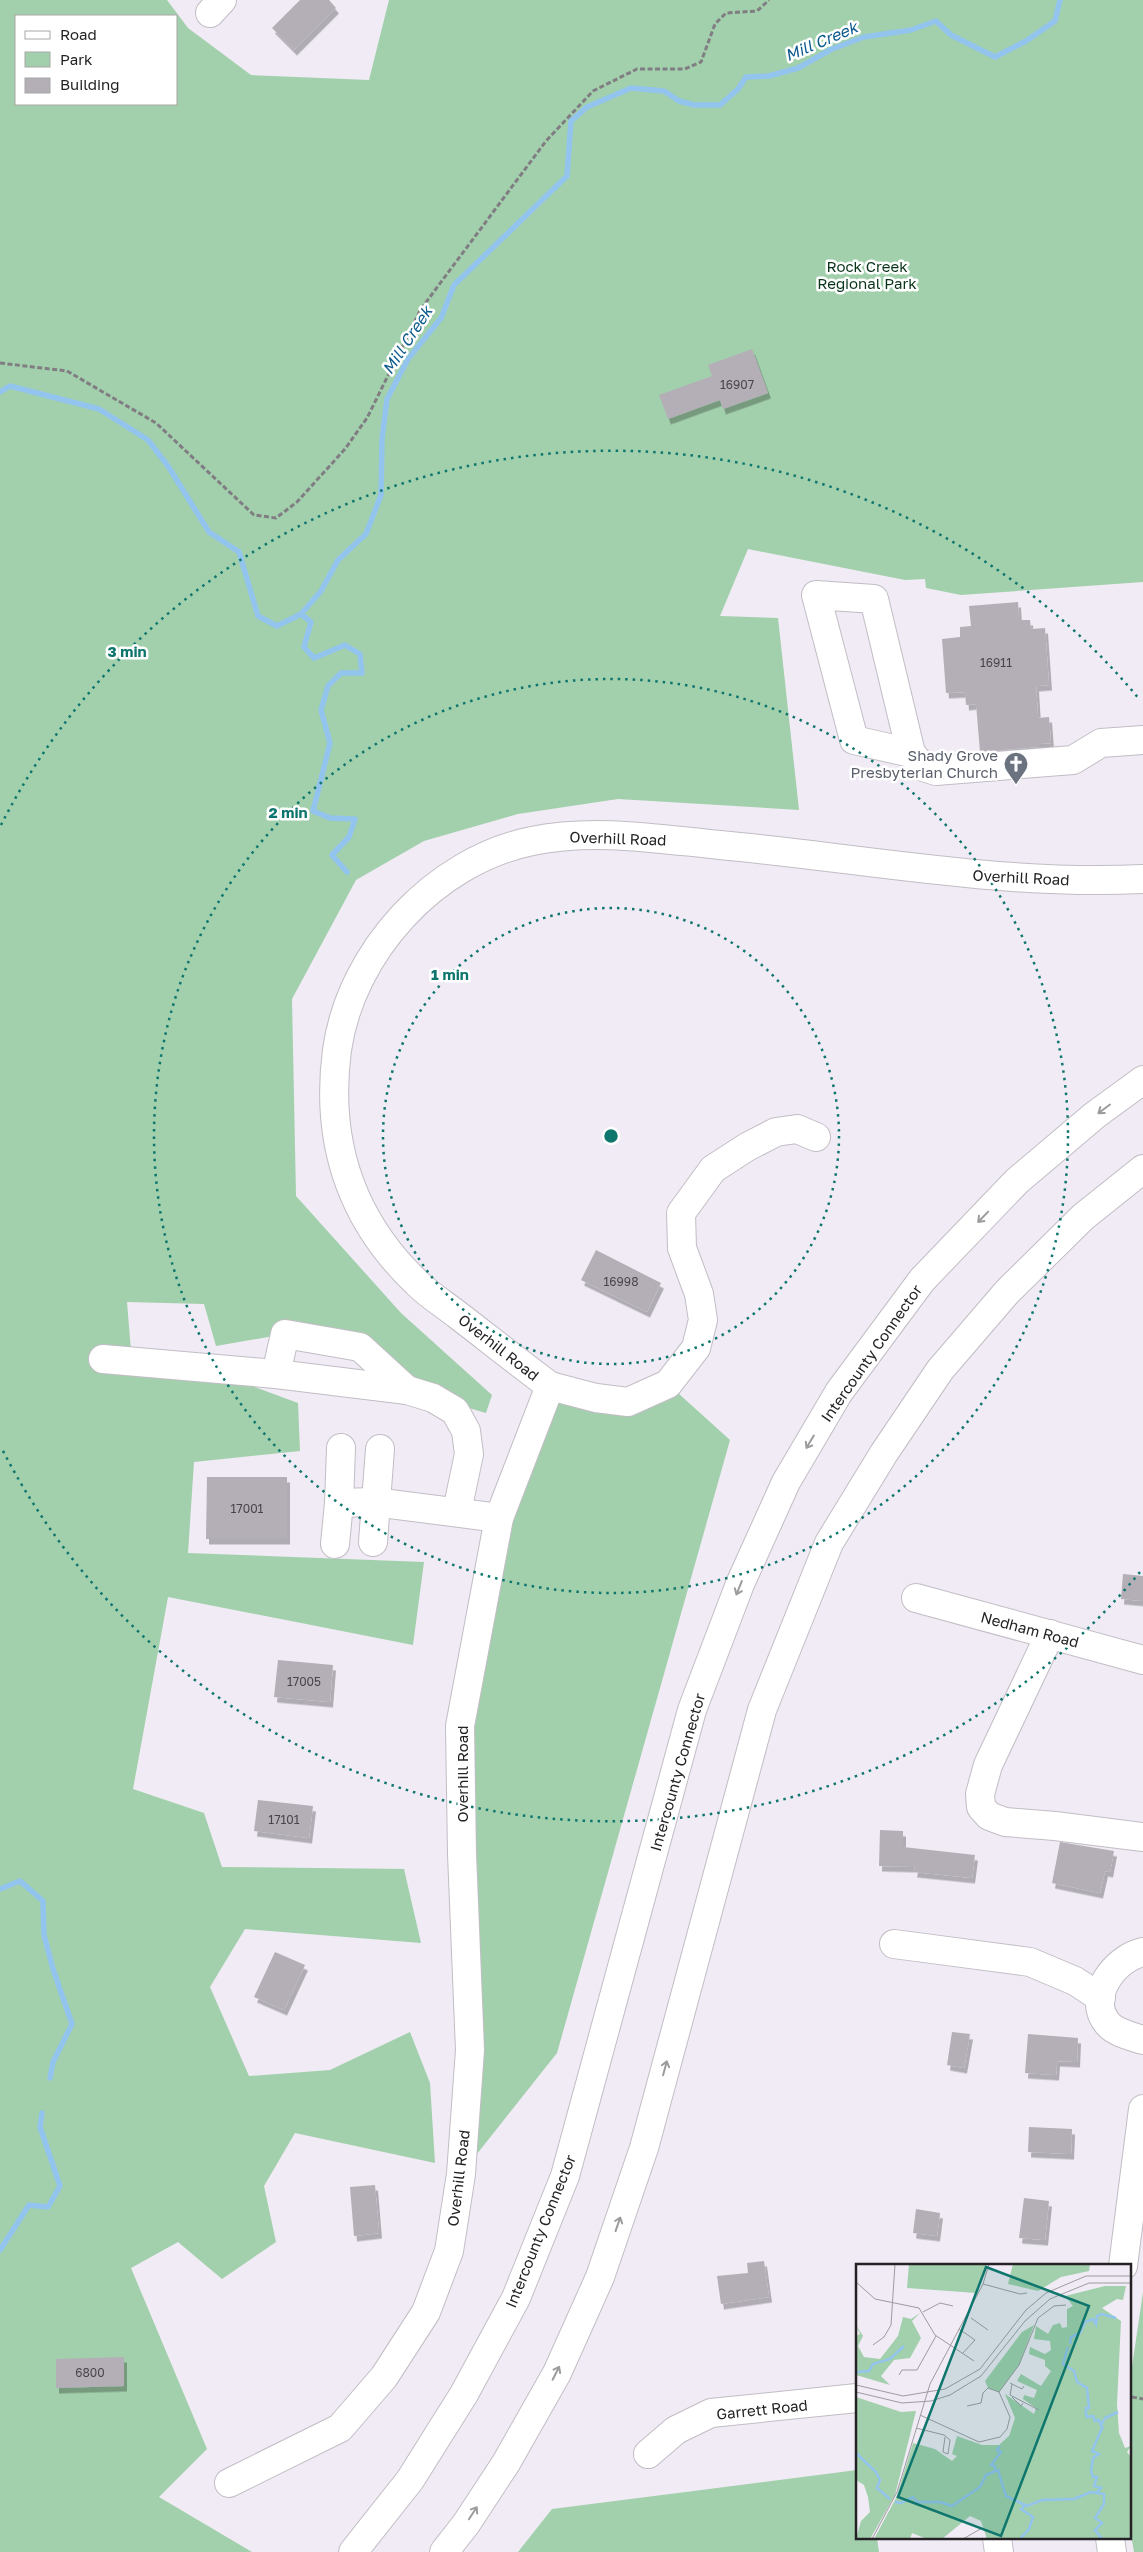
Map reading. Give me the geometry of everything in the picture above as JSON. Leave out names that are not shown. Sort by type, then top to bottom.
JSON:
[{"type":"main road","points":[[911,753],[854,740],[816,595],[874,599],[911,753],[923,767],[936,771],[1073,760],[1101,743],[1143,740]]},
{"type":"main road","name":"Overhill Road","points":[[230,2483],[340,2428],[384,2377],[426,2312],[448,2252],[461,2174],[470,2050],[462,1854],[460,1726],[499,1518],[550,1386],[418,1284],[388,1251],[369,1223],[350,1187],[342,1162],[333,1100],[340,1035],[348,1007],[359,980],[393,927],[421,900],[468,865],[496,852],[530,841],[591,835],[754,848],[1000,878],[1143,879]]},
{"type":"main road","name":"Intercounty Connector","points":[[353,2552],[410,2480],[464,2394],[516,2298],[565,2176],[692,1710],[740,1584],[786,1482],[839,1392],[922,1280],[1018,1181],[1095,1115],[1143,1080]]},
{"type":"main road","points":[[550,1386],[596,1398],[628,1402],[668,1384],[696,1348],[702,1320],[699,1294],[682,1248],[682,1213],[713,1169],[747,1147],[776,1132],[790,1130],[798,1129],[816,1138]]},
{"type":"main road","points":[[444,2552],[466,2524],[515,2446],[557,2373],[600,2277],[644,2148],[762,1710],[829,1543],[884,1453],[940,1370],[1007,1292],[1083,1217],[1143,1169]]},
{"type":"main road","points":[[276,1374],[285,1334],[360,1347],[407,1390]]},
{"type":"main road","points":[[103,1359],[276,1374],[407,1390],[433,1398],[454,1411],[466,1431],[469,1454],[457,1512]]},
{"type":"main road","points":[[334,1544],[341,1448]]},
{"type":"main road","points":[[373,1542],[374,1502],[380,1449]]},
{"type":"main road","points":[[338,1503],[374,1502],[499,1518]]},
{"type":"main road","name":"Nedham Road","points":[[916,1598],[1143,1660]]},
{"type":"main road","points":[[1050,1634],[988,1766],[980,1794],[981,1807],[989,1816],[1005,1822],[1143,1837]]},
{"type":"main road","points":[[894,1944],[1030,1962],[1075,1981],[1101,1998]]},
{"type":"main road","points":[[1143,1952],[1125,1959],[1115,1968],[1106,1979],[1101,1998],[1102,2015],[1109,2025],[1123,2033],[1143,2040]]},
{"type":"main road","points":[[1123,2264],[1143,2109]]},
{"type":"main road","name":"Garrett Road","points":[[648,2454],[676,2430],[711,2413],[856,2398]]},
{"type":"path","points":[[0,363],[68,371],[156,423],[254,515],[276,518],[297,502],[345,449],[368,418],[421,309],[546,141],[593,91],[637,69],[685,69],[701,62],[715,24],[726,13],[757,11],[768,0]]},
{"type":"path","points":[[1132,2397],[1143,2399]]},
{"type":"green space","name":"Rock Creek Regional Park","points":[[0,0],[167,0],[188,28],[251,75],[369,80],[389,0],[1143,0],[1143,582],[961,595],[926,588],[925,579],[905,580],[748,549],[720,616],[778,618],[799,810],[618,799],[518,814],[424,841],[356,880],[292,999],[296,1196],[401,1313],[492,1395],[486,1413],[407,1390],[359,1347],[285,1334],[216,1346],[204,1304],[127,1302],[133,1375],[233,1379],[298,1403],[300,1451],[194,1462],[188,1553],[424,1562],[413,1645],[168,1597],[133,1789],[204,1813],[222,1867],[404,1869],[421,1943],[245,1929],[210,1987],[249,2076],[330,2070],[410,2032],[430,2083],[435,2163],[295,2133],[264,2186],[276,2242],[222,2279],[178,2242],[131,2268],[207,2449],[159,2497],[252,2552],[0,2552]]},
{"type":"green space","points":[[668,1384],[730,1440],[557,2053],[461,2174],[460,1726],[499,1518],[550,1386],[596,1398]]},
{"type":"green space","points":[[1143,2292],[1143,2552],[1134,2552],[1130,2529],[1130,2380]]},
{"type":"green space","points":[[856,2470],[856,2540],[877,2540],[879,2552],[518,2552],[552,2509]]},
{"type":"building","points":[[300,0],[329,0],[336,8],[294,50],[272,28]]},
{"type":"building","points":[[752,349],[768,393],[723,409],[720,400],[668,419],[659,395],[712,376],[708,365]]},
{"type":"building","points":[[1018,602],[1019,620],[1030,620],[1031,629],[1045,628],[1049,685],[1036,686],[1038,718],[1049,717],[1051,743],[1039,744],[1039,747],[980,752],[976,704],[966,705],[965,692],[946,693],[942,639],[960,637],[960,627],[971,626],[969,606]]},
{"type":"building","points":[[596,1250],[661,1283],[647,1312],[581,1280]]},
{"type":"building","points":[[207,1477],[287,1477],[287,1539],[206,1539]]},
{"type":"building","points":[[1123,1574],[1143,1576],[1143,1601],[1121,1599]]},
{"type":"building","points":[[278,1660],[333,1665],[330,1702],[274,1697]]},
{"type":"building","points":[[258,1800],[313,1806],[309,1838],[254,1831]]},
{"type":"building","points":[[880,1830],[903,1831],[903,1847],[975,1855],[972,1878],[914,1872],[915,1867],[879,1866]]},
{"type":"building","points":[[1060,1842],[1114,1851],[1110,1872],[1105,1871],[1100,1893],[1052,1883]]},
{"type":"building","points":[[275,1952],[305,1965],[284,2010],[254,1997]]},
{"type":"building","points":[[952,2032],[970,2034],[964,2068],[947,2065]]},
{"type":"building","points":[[1028,2034],[1078,2038],[1077,2062],[1057,2061],[1056,2075],[1025,2073]]},
{"type":"building","points":[[1029,2127],[1072,2129],[1071,2154],[1028,2152]]},
{"type":"building","points":[[375,2185],[379,2233],[354,2236],[350,2187]]},
{"type":"building","points":[[1024,2198],[1049,2201],[1045,2240],[1019,2238]]},
{"type":"building","points":[[916,2209],[940,2213],[937,2236],[913,2233]]},
{"type":"building","points":[[764,2261],[769,2297],[721,2304],[717,2276],[748,2273],[747,2263]]},
{"type":"building","points":[[124,2357],[124,2386],[56,2388],[56,2359]]},
{"type":"waterway","name":"Mill Creek","points":[[0,392],[10,386],[99,409],[148,440],[168,466],[209,532],[239,552],[258,616],[277,626],[301,614],[321,591],[338,560],[366,534],[381,495],[382,439],[387,399],[408,359],[441,318],[454,285],[567,176],[571,121],[587,107],[631,88],[664,91],[679,101],[694,105],[720,105],[738,89],[746,77],[769,76],[798,68],[832,49],[864,37],[911,30],[936,21],[951,35],[995,57],[1026,41],[1055,21],[1060,0]]},
{"type":"waterway","points":[[301,614],[311,622],[304,647],[314,658],[345,645],[360,654],[362,673],[341,673],[328,686],[321,710],[330,743],[313,811],[330,818],[355,819],[349,837],[332,855],[347,872]]},
{"type":"waterway","points":[[0,1889],[20,1881],[43,1901],[44,1935],[53,1969],[72,2024],[53,2062],[50,2078]]},
{"type":"waterway","points":[[0,2250],[29,2205],[48,2207],[60,2186],[40,2127],[42,2113]]},
{"type":"place","name":"Shady Grove Presbyterian Church","points":[[1016,785]]}]
